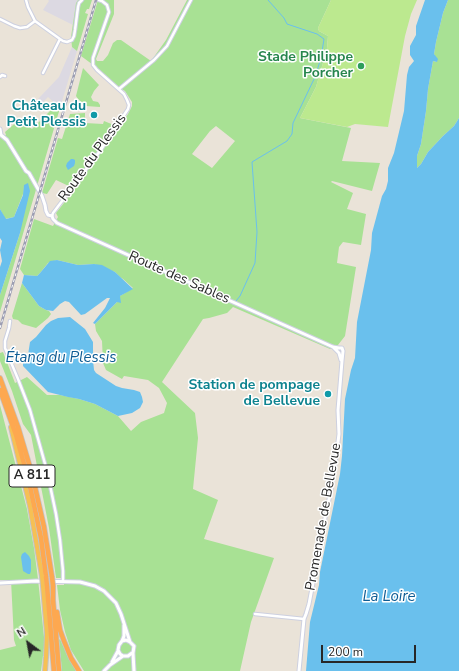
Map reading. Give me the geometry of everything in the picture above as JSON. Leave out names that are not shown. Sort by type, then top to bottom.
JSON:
[{"type":"highway","name":"A 811","points":[[0,378],[18,427],[32,474],[44,527],[45,586],[54,671]]},
{"type":"highway","name":"A 811","points":[[0,390],[13,425],[25,465],[41,538],[46,577],[53,586],[59,671]]},
{"type":"highway","points":[[45,586],[47,634],[45,671]]},
{"type":"highway","points":[[54,596],[64,641],[78,671]]},
{"type":"street","points":[[26,0],[35,21],[63,41],[67,42],[72,40],[74,36],[78,6],[82,0]]},
{"type":"street","name":"Route du Plessis","points":[[52,216],[57,207],[84,173],[127,113],[129,105],[124,94],[97,70],[93,62],[93,58],[109,12],[107,5],[101,0]]},
{"type":"street","points":[[119,89],[154,60],[167,46],[191,0]]},
{"type":"street","points":[[0,19],[20,28],[27,27],[35,21]]},
{"type":"street","points":[[43,73],[60,39]]},
{"type":"street","points":[[0,77],[2,75],[5,76]]},
{"type":"street","points":[[0,129],[1,136]]},
{"type":"street","name":"Route des Sables","points":[[1,136],[7,140],[26,171],[29,172],[42,196],[48,216],[52,216],[57,223],[340,351]]},
{"type":"street","points":[[10,320],[5,341],[5,348],[30,410],[47,471],[60,540],[63,581]]},
{"type":"street","name":"Promenade de Bellevue","points":[[299,671],[304,619],[309,604],[313,574],[336,460],[339,434],[338,410],[342,361],[340,351]]},
{"type":"street","points":[[0,583],[63,581],[85,583],[104,591],[119,608],[130,642],[134,646],[134,668]]},
{"type":"street","points":[[255,614],[304,619]]},
{"type":"street","points":[[104,671],[110,665],[118,652],[118,645],[124,636],[124,623]]},
{"type":"street","points":[[122,641],[126,640],[130,642]]},
{"type":"street","points":[[118,652],[125,656],[134,668]]},
{"type":"street","points":[[110,665],[125,656],[130,656],[133,653]]},
{"type":"shaded area","points":[[48,0],[78,0],[76,3],[73,25],[43,10],[49,1]]},
{"type":"shaded area","points":[[72,47],[77,51],[60,108],[48,97],[42,103],[38,99],[59,77]]},
{"type":"green space","points":[[78,0],[92,0],[89,9],[87,9],[85,13],[88,14],[77,51],[72,47],[71,37],[76,3]]},
{"type":"green space","points":[[98,0],[114,0],[114,14],[96,59],[97,61],[103,61],[108,55],[113,43],[117,40],[121,40],[151,61],[166,40],[187,0],[331,0],[318,28],[319,31],[328,36],[327,49],[316,87],[300,118],[351,128],[342,161],[380,163],[372,191],[331,182],[353,193],[347,209],[366,214],[361,245],[343,242],[339,247],[337,263],[356,267],[345,336],[338,345],[330,349],[233,307],[227,313],[203,319],[162,382],[195,413],[198,438],[193,489],[218,500],[204,539],[274,558],[251,622],[240,671],[84,671],[71,650],[65,632],[60,610],[57,585],[64,585],[64,578],[56,578],[49,528],[31,435],[23,424],[0,361],[0,353],[3,352],[15,383],[27,377],[47,395],[60,395],[95,404],[118,416],[131,431],[141,422],[164,413],[167,403],[159,388],[148,380],[124,376],[122,379],[106,370],[103,363],[102,341],[96,331],[95,324],[117,302],[120,296],[133,288],[115,272],[94,264],[78,265],[57,260],[48,263],[37,276],[24,275],[20,269],[34,219],[53,226],[58,217],[56,213],[75,189],[56,180],[47,194],[42,193],[58,138],[62,139],[70,114],[85,113],[85,123],[103,124],[104,121],[119,127],[132,106],[132,102],[125,91],[118,87],[100,70],[81,56]],"holes":[[[216,126],[235,141],[212,168],[192,154],[210,131]]]},
{"type":"green space","name":"Stade Philippe Porcher","points":[[331,0],[417,0],[411,14],[405,36],[388,127],[355,124],[347,127],[300,118],[316,87],[327,49],[328,36],[319,31],[318,28]]},
{"type":"green space","points":[[448,0],[459,0],[459,118],[454,126],[428,152],[417,168],[417,156],[421,144],[433,61],[437,62],[434,54],[436,42],[443,13]]},
{"type":"green space","points":[[83,68],[99,85],[91,97],[93,101],[98,102],[100,107],[86,106],[76,96]]},
{"type":"green space","points":[[56,105],[60,108],[0,312],[0,295],[20,233],[24,185],[23,194],[14,217],[5,219],[0,209],[0,138],[6,135],[5,132],[20,119],[32,129]]},
{"type":"green space","points":[[22,283],[39,306],[49,311],[51,314],[36,328],[22,324],[18,320],[13,319],[12,316]]},
{"type":"green space","points":[[0,405],[27,509],[34,548],[44,637],[41,671],[0,671],[0,650],[16,646],[14,640],[11,580],[0,580]]},
{"type":"green space","points":[[60,639],[67,655],[76,671],[62,671]]},
{"type":"water","name":"La Loire","points":[[425,0],[448,0],[443,13],[436,42],[434,54],[438,59],[437,62],[433,61],[421,144],[417,156],[417,168],[428,152],[454,126],[459,118],[459,671],[306,671],[310,622],[319,585],[320,572],[340,474],[345,399],[355,358],[357,322],[371,250],[372,233],[382,196],[386,189],[388,181],[388,168],[394,153],[404,111],[407,75],[409,67],[414,61],[410,55],[410,46],[416,35],[416,26]]},
{"type":"water","points":[[71,159],[75,160],[75,163],[74,166],[68,170],[66,166]]},
{"type":"water","points":[[28,183],[30,191],[20,233],[0,295],[0,267],[2,261],[0,250],[2,241],[0,238],[0,209],[6,219],[14,217],[23,195],[24,185]]},
{"type":"water","points":[[57,260],[78,265],[102,265],[115,272],[133,289],[120,296],[121,303],[117,302],[95,324],[93,323],[105,308],[110,298],[107,298],[85,314],[81,315],[69,302],[65,301],[53,311],[46,310],[39,306],[22,283],[24,275],[37,276],[50,261]]},
{"type":"water","name":"Étang du Plessis","points":[[70,317],[85,329],[93,342],[93,360],[94,370],[96,373],[116,386],[140,392],[143,402],[140,408],[132,413],[118,416],[95,404],[48,392],[23,366],[23,362],[28,355],[30,342],[46,325],[58,318]]},
{"type":"water","points":[[25,552],[31,560],[30,574],[23,571],[21,557]]},
{"type":"waterway","points":[[236,301],[240,296],[255,263],[257,232],[252,162],[287,141],[292,134],[293,123],[315,77],[321,58],[324,39],[317,34],[287,24],[284,18],[268,0]]},
{"type":"railway","points":[[0,328],[96,0]]},
{"type":"place","name":"Stade Philippe Porcher","points":[[361,66]]},
{"type":"place","name":"Château du Petit Plessis","points":[[94,115]]},
{"type":"place","name":"Station de pompage de Bellevue","points":[[328,394]]}]
